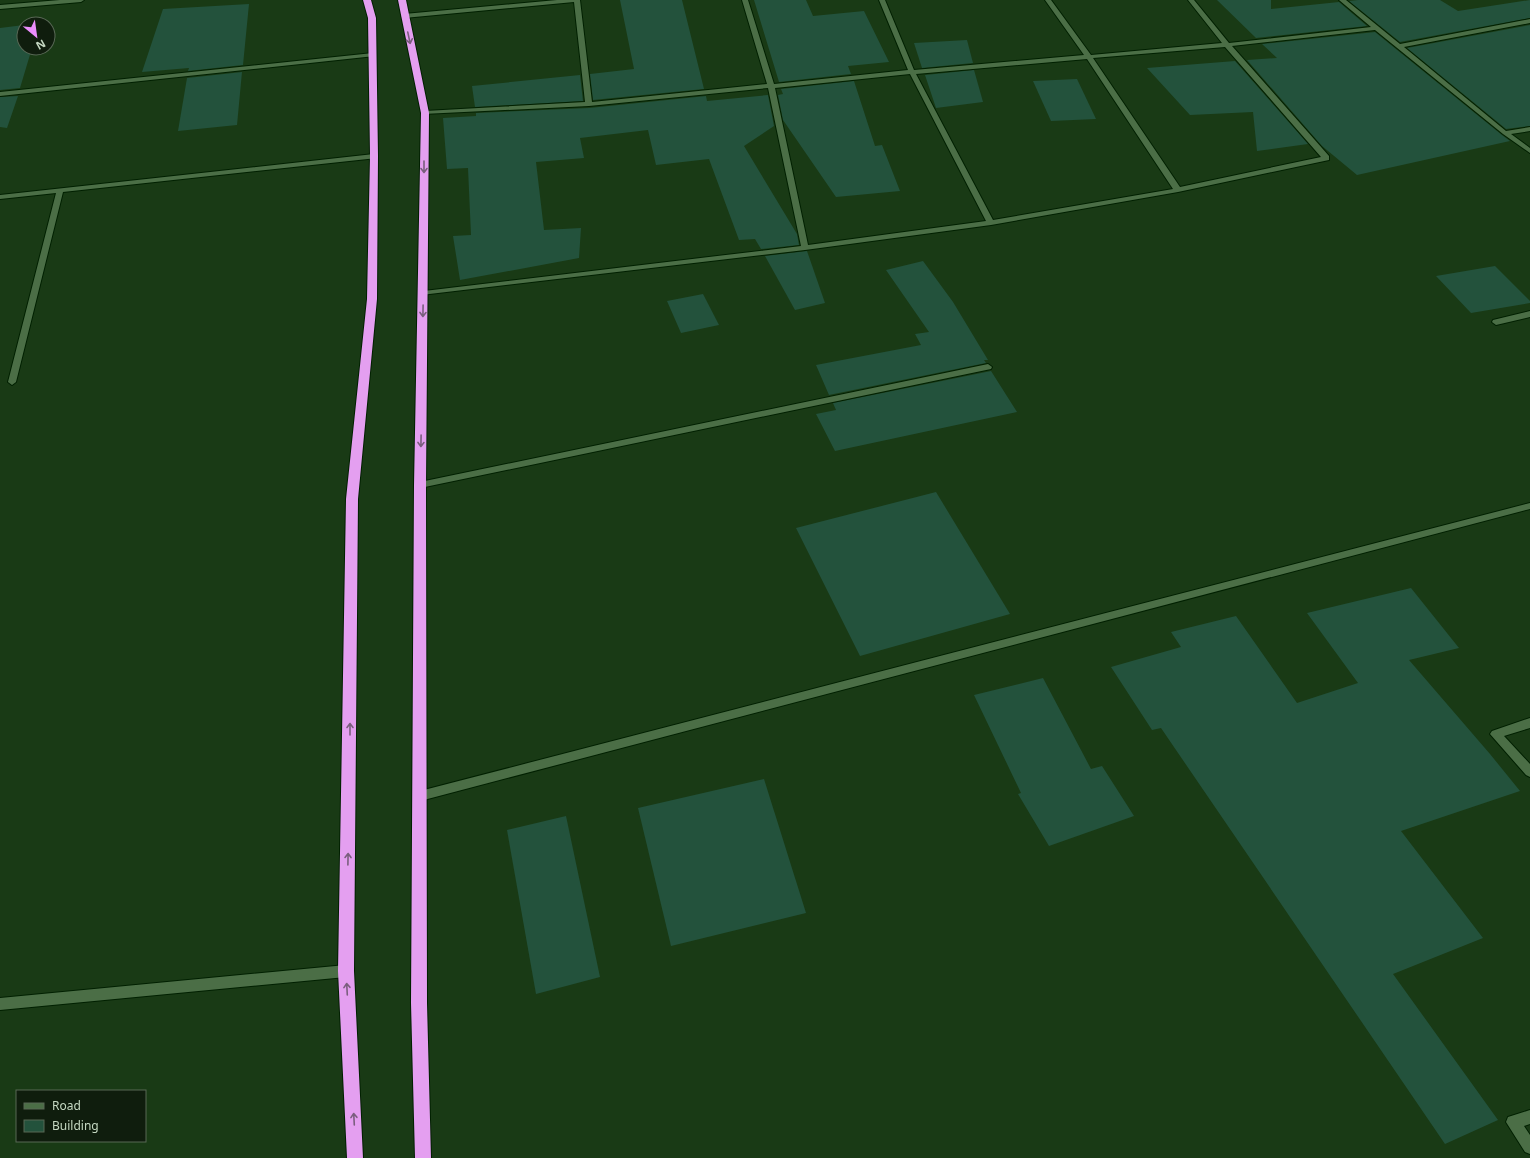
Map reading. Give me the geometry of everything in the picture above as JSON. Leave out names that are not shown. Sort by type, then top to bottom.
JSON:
[{"type":"highway","points":[[355,1158],[346,971],[350,798],[352,499],[372,299],[374,156],[373,55],[372,18],[368,0]]},
{"type":"highway","points":[[402,0],[404,16],[425,113],[424,293],[420,485],[419,1003],[422,1158]]},
{"type":"street","points":[[0,7],[81,0]]},
{"type":"street","points":[[404,16],[577,0],[589,104]]},
{"type":"street","points":[[745,0],[771,86],[805,248]]},
{"type":"street","points":[[882,0],[912,72],[991,223]]},
{"type":"street","points":[[1048,0],[1089,57],[1178,190]]},
{"type":"street","points":[[424,293],[805,248],[991,223],[1178,190],[1326,158],[1227,45],[1191,0]]},
{"type":"street","points":[[1342,0],[1505,133],[1530,151]]},
{"type":"street","points":[[1399,46],[1530,21]]},
{"type":"street","points":[[425,113],[589,104],[912,72],[1227,45],[1377,28]]},
{"type":"street","points":[[0,94],[373,55]]},
{"type":"street","points":[[1505,133],[1530,129]]},
{"type":"street","points":[[0,197],[374,156]]},
{"type":"street","points":[[12,382],[60,191]]},
{"type":"street","points":[[1496,322],[1530,314]]},
{"type":"street","points":[[420,485],[988,367]]},
{"type":"street","points":[[420,796],[1530,506]]},
{"type":"street","points":[[1530,723],[1496,734],[1530,772]]},
{"type":"street","points":[[0,1004],[346,971]]},
{"type":"street","points":[[1530,1117],[1513,1122],[1530,1147]]},
{"type":"building","points":[[620,0],[682,0],[704,89],[593,100],[590,74],[634,69]]},
{"type":"building","points":[[754,0],[806,0],[813,16],[864,11],[889,62],[848,66],[851,74],[779,82]]},
{"type":"building","points":[[1217,0],[1271,0],[1271,9],[1339,2],[1367,26],[1256,38]]},
{"type":"building","points":[[1440,0],[1458,11],[1530,0],[1530,18],[1400,42],[1349,1]]},
{"type":"building","points":[[249,4],[243,65],[188,71],[189,68],[142,72],[163,9]]},
{"type":"building","points":[[1530,25],[1530,126],[1506,129],[1407,48]]},
{"type":"building","points":[[16,26],[16,56],[30,56],[20,88],[0,90],[0,28]]},
{"type":"building","points":[[1375,32],[1510,141],[1357,175],[1322,146],[1247,60],[1277,58],[1262,44]]},
{"type":"building","points":[[967,40],[973,63],[922,68],[914,43]]},
{"type":"building","points":[[1235,61],[1308,144],[1257,151],[1253,112],[1190,115],[1147,68]]},
{"type":"building","points":[[974,70],[983,102],[936,108],[925,75]]},
{"type":"building","points":[[242,72],[237,125],[178,131],[187,78]]},
{"type":"building","points":[[580,75],[583,101],[475,107],[472,86]]},
{"type":"building","points":[[1077,79],[1096,119],[1051,121],[1033,81]]},
{"type":"building","points":[[854,81],[875,146],[882,145],[900,191],[836,197],[783,120],[778,95],[783,94],[781,89]]},
{"type":"building","points":[[768,95],[774,126],[744,146],[797,234],[799,245],[761,249],[755,239],[739,240],[709,159],[656,165],[648,130],[580,138],[584,158],[536,162],[544,230],[581,228],[579,258],[460,280],[453,236],[471,235],[468,168],[447,169],[443,118],[476,116],[476,113],[589,108],[706,96],[707,101]]},
{"type":"building","points":[[18,96],[7,128],[0,127],[0,97]]},
{"type":"building","points":[[807,251],[825,303],[795,310],[765,256]]},
{"type":"building","points":[[923,261],[953,302],[988,360],[984,360],[986,363],[829,395],[816,365],[921,345],[915,334],[929,332],[886,270]]},
{"type":"building","points":[[1495,266],[1530,301],[1530,303],[1471,313],[1436,276]]},
{"type":"building","points":[[703,294],[719,325],[681,333],[667,301]]},
{"type":"building","points":[[991,371],[1017,412],[835,451],[816,414],[836,410],[833,403]]},
{"type":"building","points":[[936,492],[1010,614],[860,656],[796,528]]},
{"type":"building","points":[[1411,588],[1459,648],[1409,660],[1520,791],[1401,831],[1483,938],[1393,974],[1498,1120],[1445,1144],[1161,728],[1152,730],[1111,667],[1181,647],[1171,632],[1236,616],[1297,703],[1358,683],[1307,613]]},
{"type":"building","points":[[1043,678],[1091,769],[1102,766],[1134,816],[1049,846],[1018,794],[1021,793],[974,695]]},
{"type":"building","points":[[764,779],[806,913],[671,946],[638,808]]},
{"type":"building","points":[[566,816],[600,977],[536,994],[507,830]]}]
